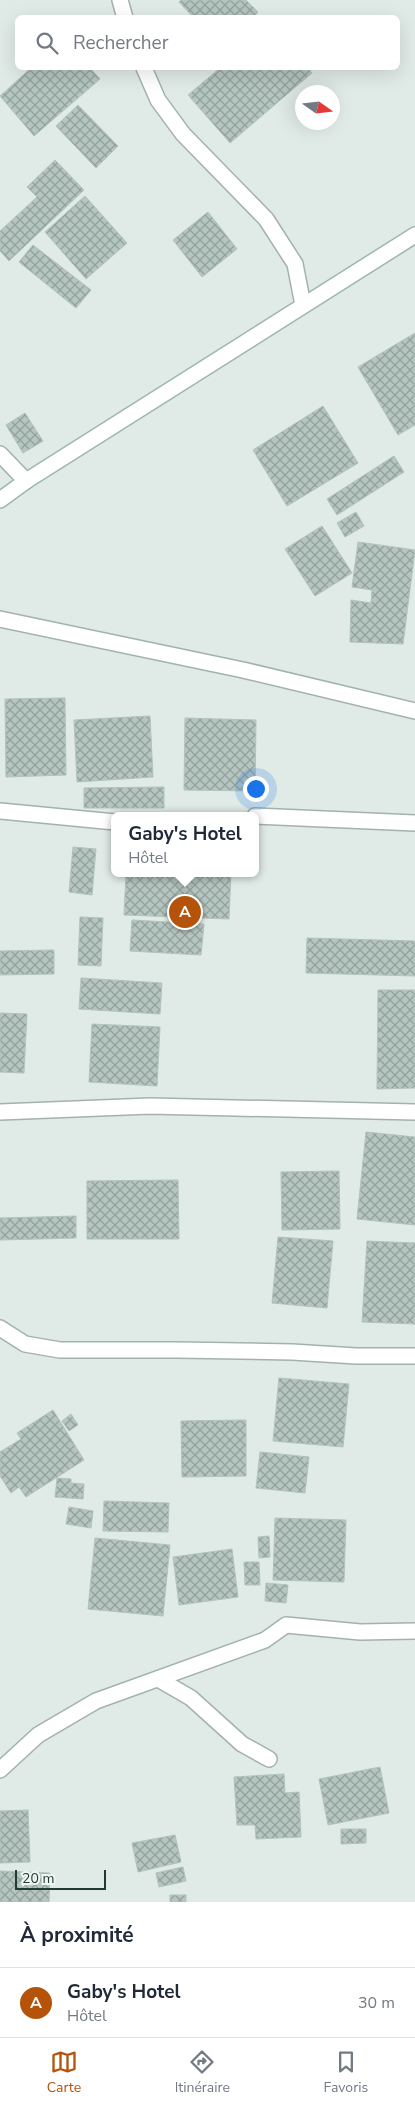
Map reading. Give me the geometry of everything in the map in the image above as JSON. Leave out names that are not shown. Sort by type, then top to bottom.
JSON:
[{"type":"street","points":[[120,0],[124,15]]},
{"type":"street","points":[[145,70],[158,100],[183,134],[266,219],[296,264],[303,305]]},
{"type":"street","points":[[0,500],[26,481],[415,235]]},
{"type":"street","points":[[0,454],[26,481]]},
{"type":"street","points":[[0,619],[243,670],[415,711]]},
{"type":"street","points":[[0,811],[111,822]]},
{"type":"street","points":[[259,816],[415,823]]},
{"type":"street","points":[[0,1112],[150,1106],[415,1112]]},
{"type":"street","points":[[0,1328],[25,1344],[60,1350],[177,1350],[415,1356]]},
{"type":"street","points":[[0,1770],[38,1735],[96,1701],[160,1680],[265,1640],[286,1625],[360,1632],[415,1631]]},
{"type":"street","points":[[160,1680],[191,1698],[242,1744],[269,1759]]},
{"type":"building","points":[[181,0],[246,0],[258,12],[256,15],[191,15],[179,2]]},
{"type":"building","points":[[29,70],[92,70],[100,79],[34,136],[0,96]]},
{"type":"building","points":[[218,70],[310,70],[312,73],[298,85],[295,85],[295,88],[230,143],[188,95]]},
{"type":"building","points":[[78,105],[118,146],[96,168],[56,126]]},
{"type":"building","points":[[55,160],[84,190],[9,261],[0,251],[0,231],[37,197],[27,187]]},
{"type":"building","points":[[85,196],[127,243],[86,279],[45,232]]},
{"type":"building","points":[[208,212],[237,249],[202,277],[173,240]]},
{"type":"building","points":[[33,245],[91,290],[76,308],[19,262]]},
{"type":"building","points":[[415,333],[415,425],[398,435],[358,367]]},
{"type":"building","points":[[323,406],[358,463],[287,506],[253,450]]},
{"type":"building","points":[[25,413],[43,441],[23,453],[6,425]]},
{"type":"building","points":[[394,456],[404,472],[337,515],[327,499]]},
{"type":"building","points":[[356,512],[364,526],[345,537],[337,523]]},
{"type":"building","points":[[322,526],[352,573],[315,596],[285,549]]},
{"type":"building","points":[[358,542],[415,550],[403,644],[350,642],[351,600],[371,603],[372,590],[352,587]]},
{"type":"building","points":[[65,698],[66,775],[6,777],[5,699]]},
{"type":"building","points":[[150,716],[153,777],[77,782],[74,720]]},
{"type":"building","points":[[185,718],[256,720],[255,791],[184,790]]},
{"type":"building","points":[[164,787],[164,808],[84,808],[84,788]]},
{"type":"building","points":[[73,847],[96,849],[92,895],[69,892]]},
{"type":"building","points":[[126,877],[231,877],[229,919],[124,915]]},
{"type":"building","points":[[80,917],[103,918],[101,966],[78,965]]},
{"type":"building","points":[[132,920],[204,924],[201,955],[130,951]]},
{"type":"building","points":[[307,938],[415,941],[415,976],[306,973]]},
{"type":"building","points":[[54,950],[54,974],[0,975],[0,951]]},
{"type":"building","points":[[81,978],[162,983],[160,1014],[79,1009]]},
{"type":"building","points":[[378,990],[415,990],[415,1088],[377,1089]]},
{"type":"building","points":[[0,1013],[27,1014],[24,1073],[0,1072]]},
{"type":"building","points":[[92,1024],[160,1027],[157,1086],[89,1082]]},
{"type":"building","points":[[366,1132],[415,1137],[415,1225],[357,1219]]},
{"type":"building","points":[[339,1171],[340,1229],[282,1230],[281,1172]]},
{"type":"building","points":[[178,1180],[179,1239],[87,1239],[87,1181]]},
{"type":"building","points":[[76,1216],[76,1238],[0,1240],[0,1218]]},
{"type":"building","points":[[278,1237],[333,1241],[327,1308],[272,1303]]},
{"type":"building","points":[[367,1241],[415,1243],[415,1324],[362,1322]]},
{"type":"building","points":[[279,1378],[349,1384],[343,1447],[273,1441]]},
{"type":"building","points":[[53,1410],[84,1460],[26,1497],[19,1487],[11,1493],[0,1476],[0,1452],[21,1439],[17,1433]]},
{"type":"building","points":[[71,1414],[78,1425],[69,1431],[62,1421]]},
{"type":"building","points":[[246,1420],[246,1476],[182,1477],[181,1421]]},
{"type":"building","points":[[260,1452],[309,1457],[305,1493],[256,1488]]},
{"type":"building","points":[[57,1478],[71,1479],[71,1483],[84,1484],[83,1499],[55,1497]]},
{"type":"building","points":[[104,1501],[169,1503],[168,1532],[103,1531]]},
{"type":"building","points":[[69,1507],[93,1511],[91,1528],[66,1524]]},
{"type":"building","points":[[275,1518],[346,1520],[344,1582],[273,1580]]},
{"type":"building","points":[[269,1536],[270,1557],[259,1558],[258,1537]]},
{"type":"building","points":[[95,1538],[170,1545],[163,1616],[88,1609]]},
{"type":"building","points":[[232,1549],[238,1597],[179,1605],[173,1557]]},
{"type":"building","points":[[244,1562],[259,1562],[260,1585],[245,1585]]},
{"type":"building","points":[[266,1583],[288,1585],[286,1603],[265,1601]]},
{"type":"building","points":[[380,1767],[389,1813],[328,1825],[319,1779]]},
{"type":"building","points":[[284,1774],[285,1793],[299,1792],[301,1837],[256,1839],[255,1825],[237,1825],[234,1777]]},
{"type":"building","points":[[28,1810],[30,1862],[0,1863],[0,1811]]},
{"type":"building","points":[[341,1829],[366,1829],[366,1843],[341,1844]]},
{"type":"building","points":[[175,1835],[181,1862],[138,1872],[132,1843]]},
{"type":"building","points":[[183,1867],[186,1881],[159,1887],[156,1873]]},
{"type":"building","points":[[0,1871],[50,1873],[49,1902],[0,1902]]},
{"type":"building","points":[[170,1895],[186,1895],[186,1902],[170,1902]]},
{"type":"place","name":"Gaby's Hotel","points":[[185,912]]}]
